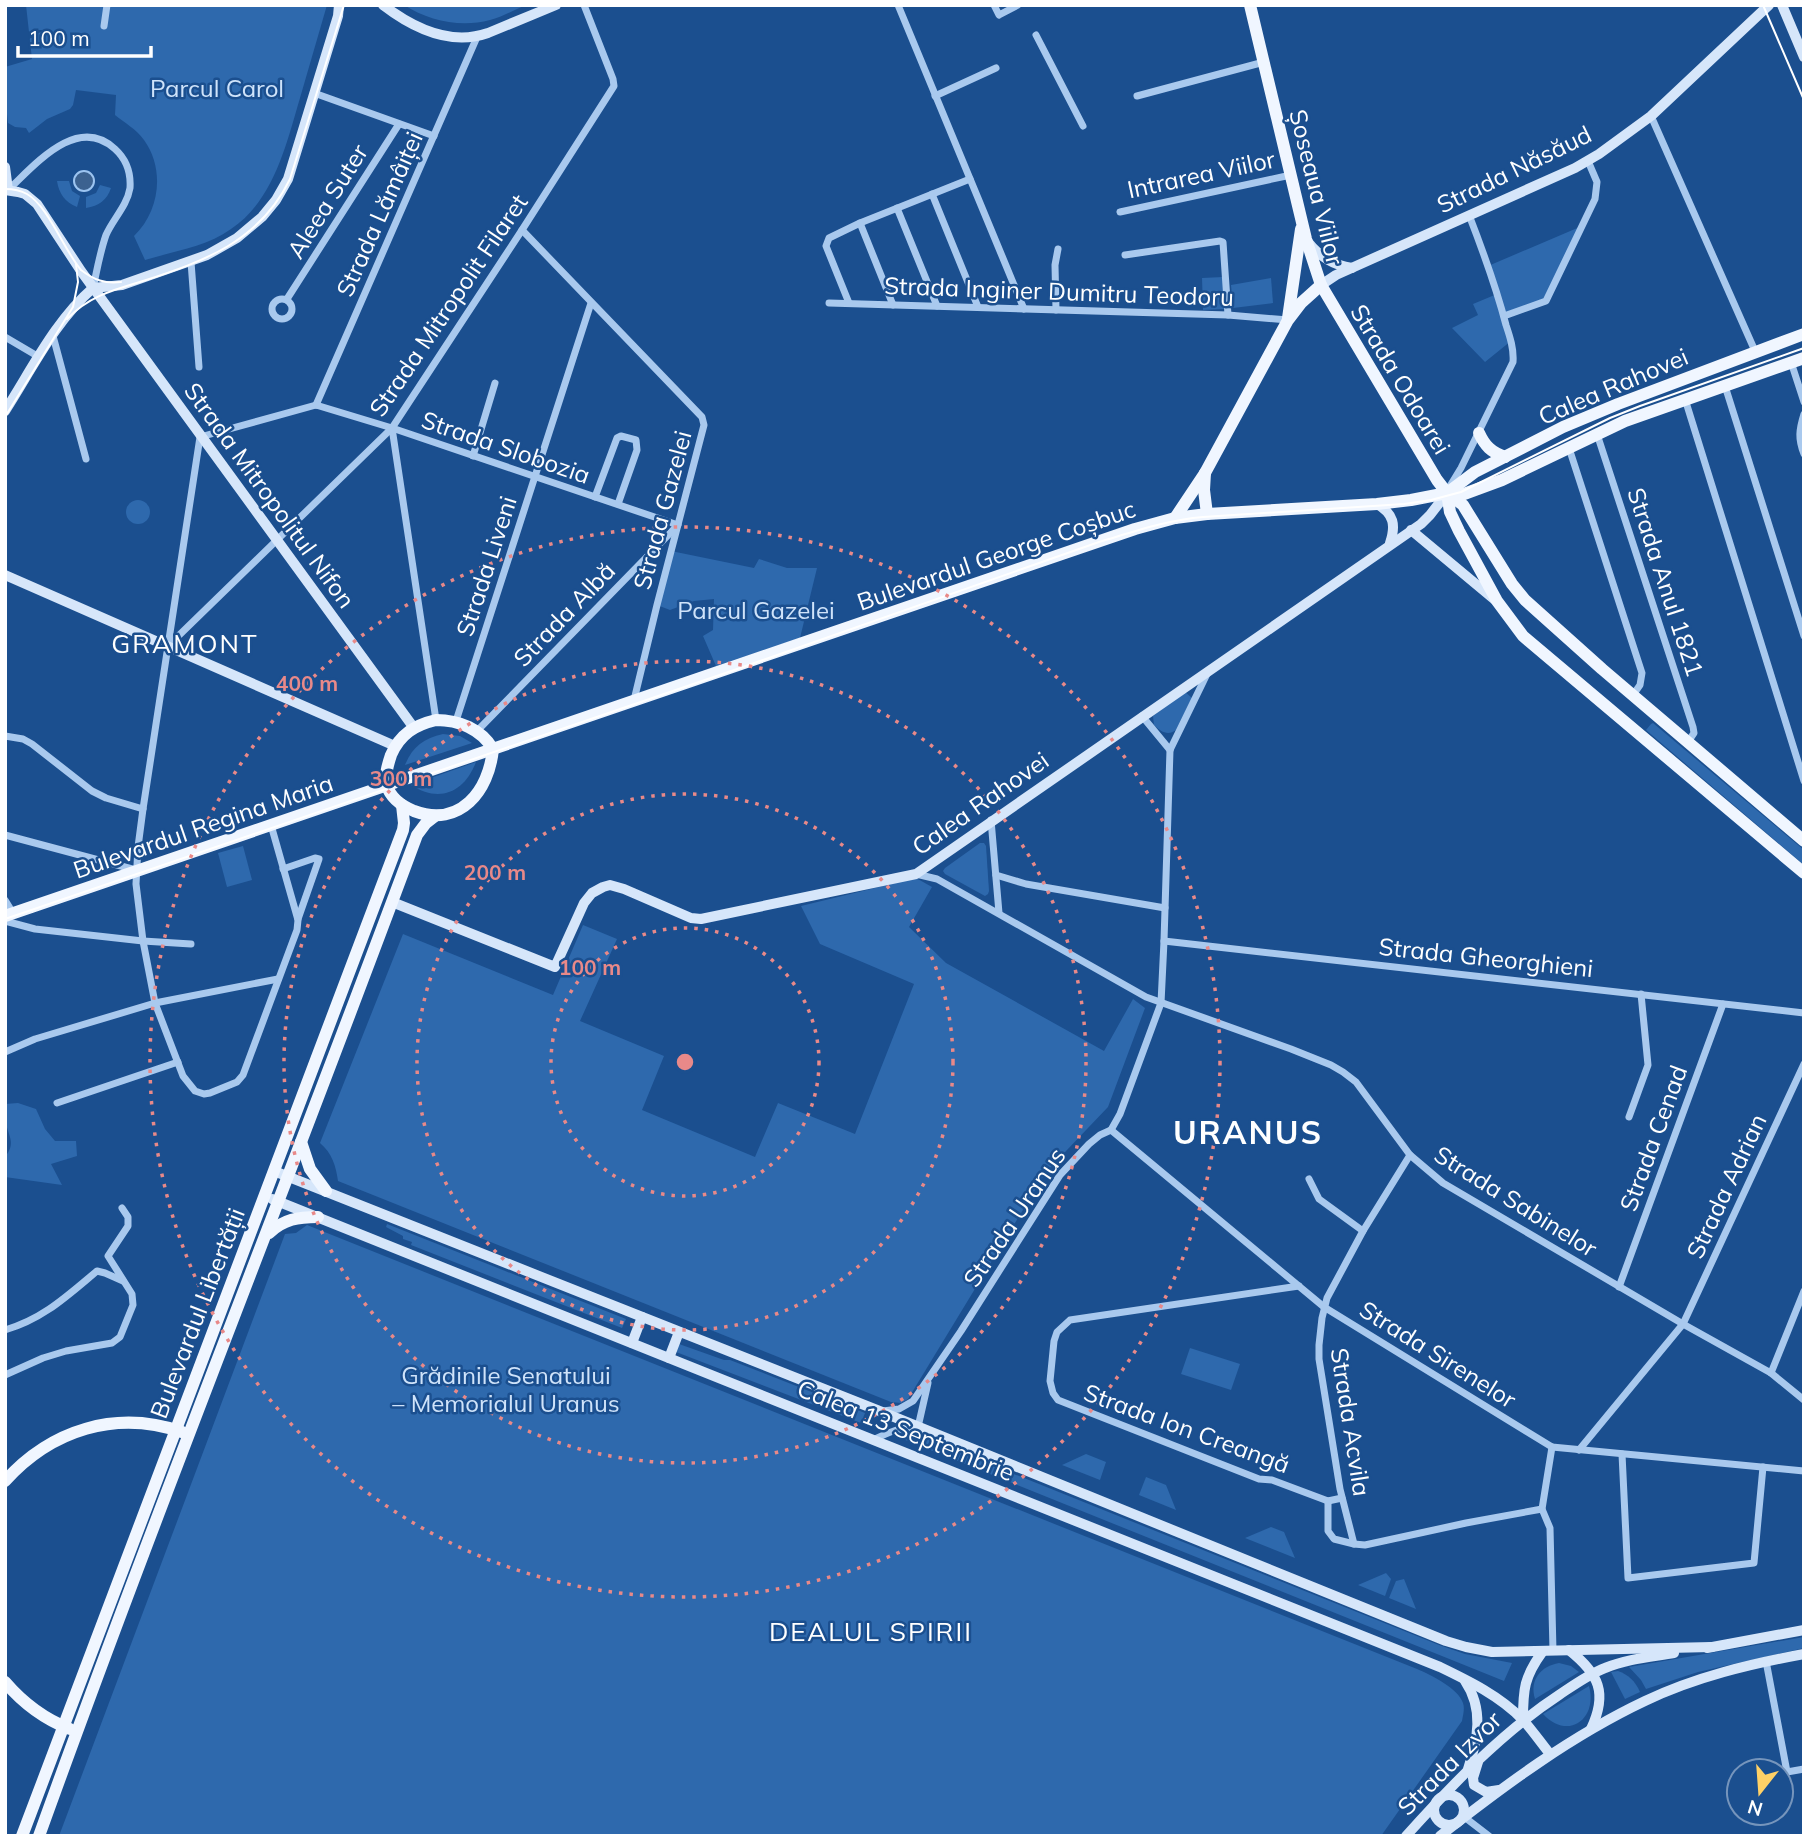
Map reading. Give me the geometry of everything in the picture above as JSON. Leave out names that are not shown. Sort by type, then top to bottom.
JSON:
[{"type":"main road","points":[[5,411],[70,311],[93,288],[122,285],[191,262],[237,238],[262,217],[288,179],[339,11],[345,5]]},
{"type":"main road","points":[[383,5],[411,24],[438,34],[462,38],[477,37],[556,5]]},
{"type":"main road","name":"Șoseaua Viilor","points":[[1175,518],[1205,473],[1288,320],[1301,303],[1321,285],[1306,239],[1250,5]]},
{"type":"main road","name":"Strada Năsăud","points":[[1321,285],[1336,275],[1588,161],[1651,116],[1769,5]]},
{"type":"main road","points":[[1782,5],[1804,57]]},
{"type":"main road","points":[[5,167],[7,190]]},
{"type":"main road","name":"Strada Mitropolitul Nifon","points":[[7,190],[25,194],[37,204],[93,288],[200,437],[414,728]]},
{"type":"main road","points":[[1288,320],[1302,222]]},
{"type":"main road","points":[[1306,239],[1329,261],[1352,268]]},
{"type":"main road","name":"Strada Odoarei","points":[[1321,285],[1447,493]]},
{"type":"main road","name":"Calea Rahovei","points":[[392,902],[555,967],[584,903],[592,893],[603,887],[617,886],[691,918],[701,919],[916,874],[1411,530],[1430,515],[1447,493],[1475,471],[1595,413],[1804,334]]},
{"type":"main road","name":"Calea Rahovei","points":[[1447,493],[1464,494],[1485,487],[1625,421],[1798,360]]},
{"type":"main road","points":[[1479,433],[1489,449],[1505,457]]},
{"type":"main road","points":[[1205,473],[1204,490],[1208,514]]},
{"type":"main road","points":[[1447,493],[1450,512],[1497,601],[1523,636],[1804,873]]},
{"type":"main road","points":[[1447,493],[1463,505],[1512,584],[1525,600],[1804,841]]},
{"type":"main road","name":"Bulevardul George Coșbuc","points":[[493,749],[1101,540],[1175,518],[1411,500],[1447,493]]},
{"type":"main road","points":[[1377,503],[1393,520],[1391,544]]},
{"type":"main road","points":[[1411,530],[1497,601]]},
{"type":"main road","points":[[5,575],[396,746]]},
{"type":"main road","points":[[1636,731],[1653,712]]},
{"type":"main road","points":[[436,720],[456,721],[477,731],[493,749],[486,781],[476,797],[463,807],[435,816],[422,814],[402,805],[386,785],[387,769],[396,746],[414,728],[436,720]]},
{"type":"main road","name":"Bulevardul Regina Maria","points":[[8,917],[136,870],[493,749]]},
{"type":"main road","name":"Bulevardul Libertății","points":[[22,1836],[403,830],[402,805]]},
{"type":"main road","name":"Bulevardul Libertății","points":[[39,1836],[188,1434],[289,1177],[417,835],[435,816]]},
{"type":"main road","points":[[301,1142],[310,1169],[326,1191]]},
{"type":"main road","name":"Calea 13 Septembrie","points":[[274,1171],[877,1410],[1446,1641],[1492,1652],[1569,1650]]},
{"type":"main road","name":"Calea 13 Septembrie","points":[[264,1196],[1416,1658],[1463,1679],[1498,1699],[1522,1720],[1550,1754]]},
{"type":"main road","points":[[266,1236],[284,1222],[295,1218],[318,1217]]},
{"type":"main road","points":[[632,1343],[642,1317]]},
{"type":"main road","points":[[669,1358],[679,1332]]},
{"type":"main road","points":[[5,1481],[47,1445],[88,1428],[126,1423],[155,1425],[188,1434]]},
{"type":"main road","points":[[1522,1720],[1593,1673],[1605,1668],[1804,1630]]},
{"type":"main road","points":[[1569,1650],[1712,1647]]},
{"type":"main road","points":[[1569,1650],[1588,1666],[1599,1687],[1601,1698],[1591,1729]]},
{"type":"main road","points":[[1522,1720],[1525,1681],[1532,1667],[1548,1651]]},
{"type":"main road","points":[[1550,1754],[1591,1729],[1679,1687],[1766,1661],[1804,1654]]},
{"type":"main road","points":[[1463,1679],[1472,1691],[1478,1723],[1468,1769]]},
{"type":"main road","points":[[5,1682],[32,1708],[76,1732]]},
{"type":"main road","name":"Strada Izvor","points":[[1406,1836],[1468,1769],[1522,1720]]},
{"type":"main road","name":"Strada Izvor","points":[[1440,1836],[1550,1754]]},
{"type":"main road","points":[[1479,1759],[1474,1771],[1474,1785],[1486,1792],[1502,1789]]},
{"type":"main road","points":[[1448,1795],[1458,1797],[1464,1806],[1461,1819],[1452,1825],[1443,1824],[1436,1817],[1434,1807],[1439,1799],[1448,1795]]},
{"type":"street","points":[[104,26],[107,5]]},
{"type":"street","name":"Strada Mitropolit Filaret","points":[[168,646],[392,428],[610,95],[614,86],[613,79],[584,5]]},
{"type":"street","points":[[898,5],[1024,309]]},
{"type":"street","points":[[994,5],[999,15],[1018,5]]},
{"type":"street","points":[[1036,35],[1083,126]]},
{"type":"street","name":"Strada Lămâiței","points":[[316,405],[477,37]]},
{"type":"street","points":[[1137,96],[1264,62]]},
{"type":"street","points":[[935,96],[996,68]]},
{"type":"street","points":[[314,93],[434,136]]},
{"type":"street","points":[[1651,116],[1755,351]]},
{"type":"street","name":"Aleea Suter","points":[[287,299],[399,124]]},
{"type":"street","points":[[7,190],[37,162],[70,140],[101,140],[119,152],[129,170],[130,189],[106,236],[93,288]]},
{"type":"street","points":[[1504,316],[1546,301],[1595,198],[1597,182],[1588,161]]},
{"type":"street","name":"Intrarea Viilor","points":[[1120,212],[1291,175]]},
{"type":"street","points":[[849,303],[827,246],[832,236],[970,179]]},
{"type":"street","points":[[932,194],[978,307]]},
{"type":"street","points":[[897,208],[937,306]]},
{"type":"street","points":[[1447,493],[1513,362],[1513,349],[1504,316],[1469,215]]},
{"type":"street","points":[[860,223],[893,305]]},
{"type":"street","name":"Strada Gazelei","points":[[522,230],[702,417],[705,425],[634,701]]},
{"type":"street","points":[[1125,254],[1223,242],[1228,315]]},
{"type":"street","points":[[1056,310],[1055,265],[1058,250]]},
{"type":"street","points":[[191,262],[199,367]]},
{"type":"street","name":"Strada Liveni","points":[[456,721],[592,303]]},
{"type":"street","name":"Strada Inginer Dumitru Teodoru","points":[[829,303],[1228,315],[1288,320]]},
{"type":"street","points":[[53,335],[86,459]]},
{"type":"street","points":[[5,337],[39,356]]},
{"type":"street","points":[[1798,360],[1804,402]]},
{"type":"street","points":[[473,456],[495,383]]},
{"type":"street","points":[[1724,385],[1804,636]]},
{"type":"street","points":[[1684,398],[1804,780]]},
{"type":"street","points":[[283,869],[319,859],[295,934],[243,1074],[237,1082],[210,1093],[198,1093],[185,1079],[155,1003],[143,942],[136,870],[200,437],[316,405]]},
{"type":"street","name":"Strada Slobozia","points":[[316,405],[678,525]]},
{"type":"street","points":[[1804,414],[1799,437],[1804,454]]},
{"type":"street","points":[[392,428],[436,720]]},
{"type":"street","name":"Strada Anul 1821","points":[[1597,434],[1693,727],[1694,733],[1688,742]]},
{"type":"street","points":[[595,497],[617,438],[621,436],[636,440],[637,450],[618,505]]},
{"type":"street","points":[[1570,448],[1642,673],[1640,685],[1633,695]]},
{"type":"street","name":"Strada Albă","points":[[477,731],[678,525]]},
{"type":"street","name":"Strada Uranus","points":[[877,1410],[894,1411],[909,1404],[961,1331],[1060,1175],[1089,1144],[1111,1130],[1120,1114],[1161,1003],[1170,750],[1209,670]]},
{"type":"street","points":[[1142,716],[1170,750]]},
{"type":"street","points":[[5,736],[23,739],[32,744],[98,795],[143,809]]},
{"type":"street","points":[[991,820],[999,913]]},
{"type":"street","points":[[271,825],[298,920]]},
{"type":"street","points":[[5,835],[136,870]]},
{"type":"street","name":"Strada Sabinelor","points":[[916,874],[937,879],[1115,981],[1161,1003],[1291,1049],[1343,1072],[1356,1082],[1410,1155],[1450,1188],[1772,1373],[1804,1399]]},
{"type":"street","points":[[996,875],[1026,884],[1166,908]]},
{"type":"street","points":[[5,900],[8,917],[35,929],[143,942],[191,944]]},
{"type":"street","name":"Strada Gheorghieni","points":[[1164,941],[1804,1013]]},
{"type":"street","points":[[5,1052],[35,1039],[155,1003],[278,979]]},
{"type":"street","points":[[1629,1117],[1648,1065],[1641,994]]},
{"type":"street","name":"Strada Cenad","points":[[1619,1287],[1723,1003]]},
{"type":"street","points":[[57,1103],[178,1062]]},
{"type":"street","name":"Strada Adrian","points":[[1579,1450],[1683,1324],[1804,1064]]},
{"type":"street","name":"Strada Sirenelor","points":[[1111,1130],[1324,1307],[1552,1447],[1804,1471]]},
{"type":"street","name":"Strada Acvila","points":[[1354,1544],[1342,1498],[1319,1352],[1324,1307],[1363,1231],[1410,1155]]},
{"type":"street","points":[[1309,1179],[1319,1199],[1363,1231]]},
{"type":"street","points":[[5,1330],[39,1317],[97,1271],[128,1226],[128,1217],[122,1208]]},
{"type":"street","points":[[5,1375],[43,1358],[116,1341],[123,1334],[132,1305],[132,1294],[108,1256]]},
{"type":"street","points":[[97,1271],[127,1283]]},
{"type":"street","name":"Strada Ion Creangă","points":[[1299,1286],[1070,1320],[1057,1332],[1054,1340],[1051,1388],[1058,1400],[1218,1464],[1259,1479],[1272,1479],[1328,1501]]},
{"type":"street","points":[[1772,1373],[1804,1291]]},
{"type":"street","name":"Strada Uranus","points":[[918,1427],[929,1379]]},
{"type":"street","points":[[873,1440],[903,1427],[918,1427]]},
{"type":"street","points":[[1548,1651],[1550,1528],[1542,1509],[1552,1447]]},
{"type":"street","points":[[1622,1454],[1628,1578],[1754,1563],[1763,1467]]},
{"type":"street","points":[[1342,1498],[1328,1501],[1328,1531],[1334,1539],[1365,1545],[1466,1522],[1542,1509]]},
{"type":"street","points":[[1766,1661],[1787,1772],[1804,1769]]},
{"type":"street","points":[[1461,1819],[1489,1836]]},
{"type":"green space","name":"Parcul Carol","points":[[26,5],[327,5],[283,152],[268,187],[246,217],[211,240],[145,260],[134,236],[143,226],[154,202],[157,190],[155,164],[151,151],[141,136],[115,115],[116,95],[76,90],[70,109],[47,119],[29,133],[26,128],[8,123],[5,67],[32,59]]},
{"type":"green space","points":[[404,5],[526,5],[494,19],[457,23],[435,19]]},
{"type":"green space","points":[[57,181],[69,181],[72,191],[80,196],[77,207],[63,197]]},
{"type":"green space","points":[[100,185],[111,188],[107,196],[99,204],[86,208],[86,197],[96,193]]},
{"type":"green space","points":[[1582,226],[1546,301],[1504,316],[1511,341],[1485,362],[1452,328],[1478,315],[1473,304],[1497,294],[1488,266]]},
{"type":"green space","points":[[1223,277],[1225,309],[1203,310],[1202,278]]},
{"type":"green space","points":[[1271,278],[1273,303],[1233,308],[1231,285]]},
{"type":"green space","points":[[138,500],[146,504],[150,512],[146,520],[138,524],[130,520],[126,512],[130,504]]},
{"type":"green space","name":"Parcul Gazelei","points":[[671,551],[754,568],[759,559],[787,568],[817,568],[800,638],[716,666],[703,636],[713,630],[714,599],[694,601],[670,610],[657,605]]},
{"type":"green space","points":[[1184,691],[1192,698],[1176,730],[1170,733],[1162,731],[1154,725],[1153,716]]},
{"type":"green space","points":[[1653,723],[1804,850],[1804,865],[1646,730]]},
{"type":"green space","points":[[443,734],[460,736],[472,743],[405,765],[419,744]]},
{"type":"green space","points":[[476,762],[465,781],[449,792],[431,793],[411,785]]},
{"type":"green space","points":[[980,843],[986,846],[989,891],[985,896],[943,871]]},
{"type":"green space","points":[[243,846],[252,880],[227,887],[218,853]]},
{"type":"green space","points":[[916,878],[932,887],[909,927],[946,963],[1104,1051],[1133,999],[1145,1008],[1108,1107],[1046,1172],[908,1399],[901,1403],[891,1402],[338,1181],[333,1160],[320,1143],[403,934],[553,995],[583,925],[617,939],[580,1021],[664,1056],[642,1110],[755,1157],[778,1103],[855,1134],[914,984],[820,944],[801,906]]},
{"type":"green space","points":[[18,1103],[36,1109],[45,1129],[55,1141],[76,1141],[77,1156],[51,1164],[62,1185],[5,1177],[5,1157],[11,1144],[5,1104]]},
{"type":"green space","points":[[387,1224],[626,1319],[622,1328],[411,1245],[412,1242],[386,1227]]},
{"type":"green space","name":"Grădinile Senatului – Memorialul Uranus","points":[[307,1225],[1417,1669],[1456,1692],[1464,1705],[1462,1721],[1381,1836],[59,1836],[285,1234],[296,1233]]},
{"type":"green space","points":[[679,1344],[730,1360],[865,1413],[861,1423],[676,1352]]},
{"type":"green space","points":[[1190,1348],[1240,1364],[1231,1390],[1181,1374]]},
{"type":"green space","points":[[902,1431],[1439,1645],[1465,1654],[1512,1663],[1504,1681],[903,1439],[900,1434]]},
{"type":"green space","points":[[1086,1454],[1106,1462],[1100,1480],[1062,1465]]},
{"type":"green space","points":[[1146,1477],[1166,1485],[1176,1510],[1139,1495]]},
{"type":"green space","points":[[1271,1527],[1284,1532],[1295,1558],[1245,1538]]},
{"type":"green space","points":[[1386,1573],[1391,1579],[1385,1596],[1358,1585]]},
{"type":"green space","points":[[1404,1579],[1416,1609],[1389,1598],[1396,1581]]},
{"type":"green space","points":[[1804,1637],[1804,1648],[1698,1672],[1646,1689],[1629,1667]]},
{"type":"green space","points":[[1559,1663],[1571,1666],[1579,1672],[1535,1699],[1534,1686],[1538,1675],[1547,1667]]},
{"type":"green space","points":[[1618,1671],[1631,1679],[1640,1692],[1625,1699],[1611,1672]]},
{"type":"green space","points":[[1589,1686],[1589,1708],[1579,1722],[1562,1726],[1543,1714]]},
{"type":"shaded area","points":[[84,171],[91,174],[94,181],[91,188],[84,191],[77,188],[74,181],[77,174]]},
{"type":"tram line","points":[[67,319],[102,295],[188,265],[229,246],[263,218],[290,179],[344,5]]},
{"type":"tram line","points":[[1763,5],[1804,100]]},
{"type":"tram line","points":[[5,189],[22,192],[35,200],[81,270],[100,280],[121,282]]},
{"type":"tram line","points":[[5,417],[73,307],[78,282],[76,264]]},
{"type":"tram line","points":[[5,919],[1137,530],[1203,517],[1404,504],[1461,492],[1610,418],[1804,348]]},
{"type":"district","name":"GRAMONT","points":[[185,643]]},
{"type":"district","name":"URANUS","points":[[1248,1132]]},
{"type":"district","name":"DEALUL SPIRII","points":[[871,1631]]}]
